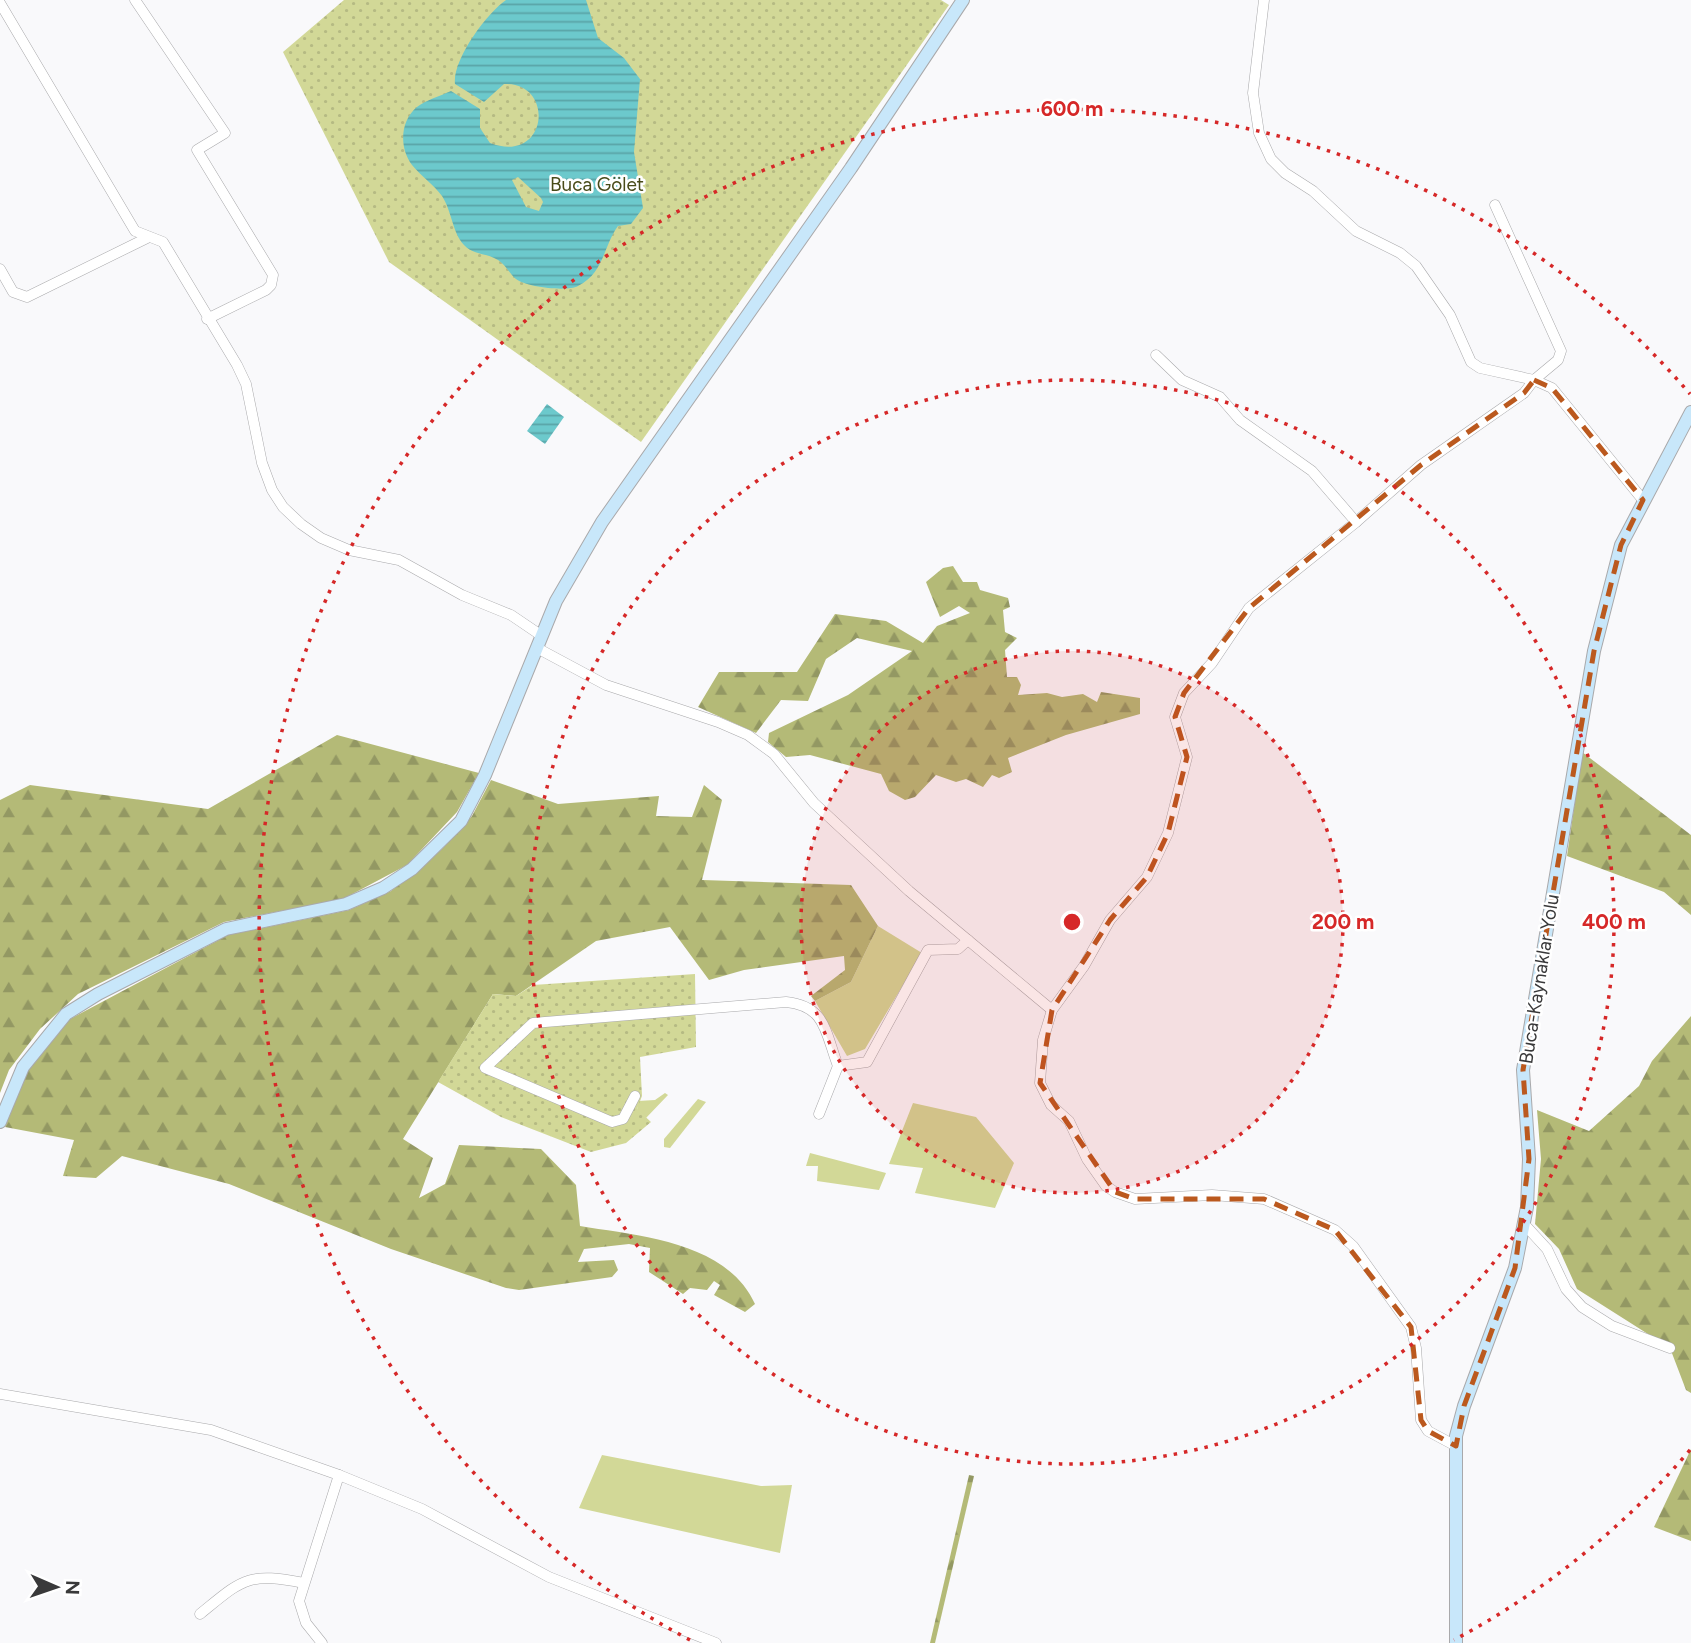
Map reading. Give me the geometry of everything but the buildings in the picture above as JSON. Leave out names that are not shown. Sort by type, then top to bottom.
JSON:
[{"type":"street","points":[[135,0],[226,133],[197,150],[273,275],[271,285],[266,290],[207,319]]},
{"type":"street","points":[[0,1122],[23,1067],[66,1014],[98,994],[226,929],[346,904],[383,888],[412,869],[461,821],[485,775],[556,601],[602,522],[851,168],[963,0]]},
{"type":"street","points":[[1264,0],[1254,93],[1259,133],[1271,159],[1280,169],[1313,191],[1356,231],[1400,253],[1416,266],[1450,315],[1471,362],[1480,368],[1534,380],[1552,388],[1643,500]]},
{"type":"street","points":[[0,3],[135,231],[147,238],[163,242],[246,384],[262,463],[272,490],[283,507],[300,524],[349,550],[400,560],[462,595],[510,615],[539,642],[606,685],[719,722],[748,735],[774,754],[814,803],[968,940],[1052,1010]]},
{"type":"street","points":[[1456,1446],[1428,1431],[1421,1420],[1412,1327],[1353,1246],[1335,1230],[1264,1199],[1212,1195],[1135,1199],[1106,1186],[1087,1159],[1069,1121],[1051,1105],[1040,1083],[1043,1040],[1052,1010],[1084,966],[1110,920],[1147,877],[1168,833],[1187,758],[1175,717],[1184,693],[1212,663],[1249,608],[1356,522],[1421,465],[1524,393],[1534,380],[1558,360],[1561,351],[1495,205]]},
{"type":"street","points":[[0,269],[13,292],[27,297],[147,238]]},
{"type":"street","points":[[1156,355],[1182,380],[1225,401],[1240,420],[1312,471],[1356,522]]},
{"type":"street","name":"Buca-Kaynaklar Yolu","points":[[1456,1643],[1456,1446],[1464,1406],[1515,1268],[1524,1224],[1529,1159],[1523,1070],[1594,651],[1621,545],[1691,412]]},
{"type":"street","points":[[838,1066],[867,1062],[928,950],[958,949],[968,940]]},
{"type":"street","points":[[635,1096],[623,1119],[612,1122],[485,1068],[533,1023],[786,1002],[806,1004],[818,1015],[838,1066],[818,1114]]},
{"type":"street","points":[[1524,1224],[1547,1249],[1566,1289],[1582,1307],[1612,1326],[1670,1348]]},
{"type":"street","points":[[0,1394],[167,1420],[211,1430],[339,1475],[422,1509],[549,1577],[716,1643]]},
{"type":"street","points":[[322,1643],[306,1623],[299,1601],[339,1475]]},
{"type":"street","points":[[200,1614],[247,1578],[265,1577],[304,1583]]},
{"type":"highlighted area","points":[[1534,380],[1552,388],[1643,500],[1621,545],[1594,651],[1523,1070],[1529,1159],[1515,1268],[1464,1406],[1456,1446],[1428,1431],[1421,1420],[1411,1327],[1335,1230],[1264,1199],[1135,1199],[1115,1192],[1040,1083],[1052,1010],[1110,920],[1147,877],[1168,833],[1187,757],[1175,717],[1184,693],[1249,608],[1421,465],[1524,393]]},
{"type":"green space","name":"Buca Gölet","points":[[344,0],[941,0],[949,5],[641,442],[389,262],[283,52]]},
{"type":"green space","points":[[953,566],[963,582],[977,582],[980,590],[1008,598],[1010,607],[1003,610],[1005,632],[1017,638],[1005,650],[1007,677],[1017,677],[1021,685],[1018,695],[1047,693],[1062,697],[1083,694],[1097,702],[1101,692],[1140,698],[1140,714],[1066,735],[1008,758],[1012,772],[999,778],[992,775],[983,787],[966,779],[956,782],[936,775],[915,797],[905,800],[889,791],[881,774],[810,755],[786,757],[768,742],[769,733],[848,695],[912,651],[857,638],[826,659],[808,701],[781,700],[756,733],[698,707],[719,672],[797,672],[835,614],[886,621],[923,643],[937,626],[970,613],[959,606],[940,617],[926,582],[943,568]]},
{"type":"green space","points":[[337,735],[479,773],[457,812],[407,865],[343,899],[224,922],[78,994],[40,1029],[9,1070],[0,1093],[0,800],[30,785],[208,809]]},
{"type":"green space","points":[[1582,752],[1691,835],[1691,915],[1664,892],[1567,856]]},
{"type":"green space","points":[[491,780],[558,804],[659,796],[656,816],[692,817],[704,785],[722,800],[702,880],[851,885],[878,926],[851,982],[815,1001],[811,996],[845,970],[844,956],[744,970],[709,980],[670,927],[596,941],[516,996],[493,994],[403,1139],[433,1158],[419,1198],[445,1184],[459,1145],[541,1149],[576,1185],[580,1226],[654,1238],[702,1254],[724,1267],[742,1283],[755,1304],[745,1312],[714,1295],[720,1285],[714,1281],[707,1290],[690,1288],[683,1294],[649,1272],[650,1248],[629,1244],[584,1249],[578,1262],[614,1260],[618,1270],[612,1277],[519,1290],[506,1288],[391,1249],[229,1184],[122,1156],[96,1178],[63,1176],[74,1140],[5,1127],[30,1064],[70,1019],[228,935],[349,910],[391,891],[442,849],[472,816]]},
{"type":"green space","points":[[878,926],[922,953],[865,1049],[847,1056],[815,1001],[851,982]]},
{"type":"green space","points":[[695,974],[696,1047],[640,1057],[642,1096],[637,1109],[651,1122],[626,1143],[591,1152],[501,1117],[438,1082],[493,994],[516,996],[533,985]]},
{"type":"green space","points":[[1691,1016],[1691,1393],[1686,1390],[1670,1348],[1577,1289],[1559,1249],[1535,1224],[1541,1159],[1537,1110],[1589,1131],[1639,1086],[1652,1061]]},
{"type":"green space","points":[[665,1093],[668,1095],[646,1118],[637,1110],[638,1101],[655,1100]]},
{"type":"green space","points":[[698,1099],[706,1102],[670,1148],[664,1147],[664,1139]]},
{"type":"green space","points":[[913,1103],[976,1117],[1014,1163],[995,1208],[915,1193],[923,1168],[889,1164]]},
{"type":"green space","points":[[810,1153],[886,1173],[879,1190],[817,1181],[818,1166],[806,1166]]},
{"type":"green space","points":[[1691,1449],[1691,1541],[1654,1527]]},
{"type":"green space","points":[[602,1455],[761,1486],[792,1485],[780,1553],[579,1508]]},
{"type":"green space","points":[[969,1475],[974,1476],[935,1643],[930,1643]]},
{"type":"water","points":[[506,0],[586,0],[598,38],[624,58],[640,79],[634,152],[643,208],[631,224],[618,226],[593,274],[587,281],[573,288],[547,288],[521,282],[498,260],[468,248],[457,234],[442,196],[412,165],[405,151],[403,135],[411,113],[425,102],[451,91],[480,109],[480,128],[490,143],[509,147],[524,143],[534,133],[538,108],[532,95],[521,87],[504,84],[484,102],[455,84],[465,50],[498,6]],"holes":[[[518,177],[543,202],[539,211],[526,207],[512,180]]]},
{"type":"water","points":[[547,404],[564,417],[545,444],[527,431]]}]
